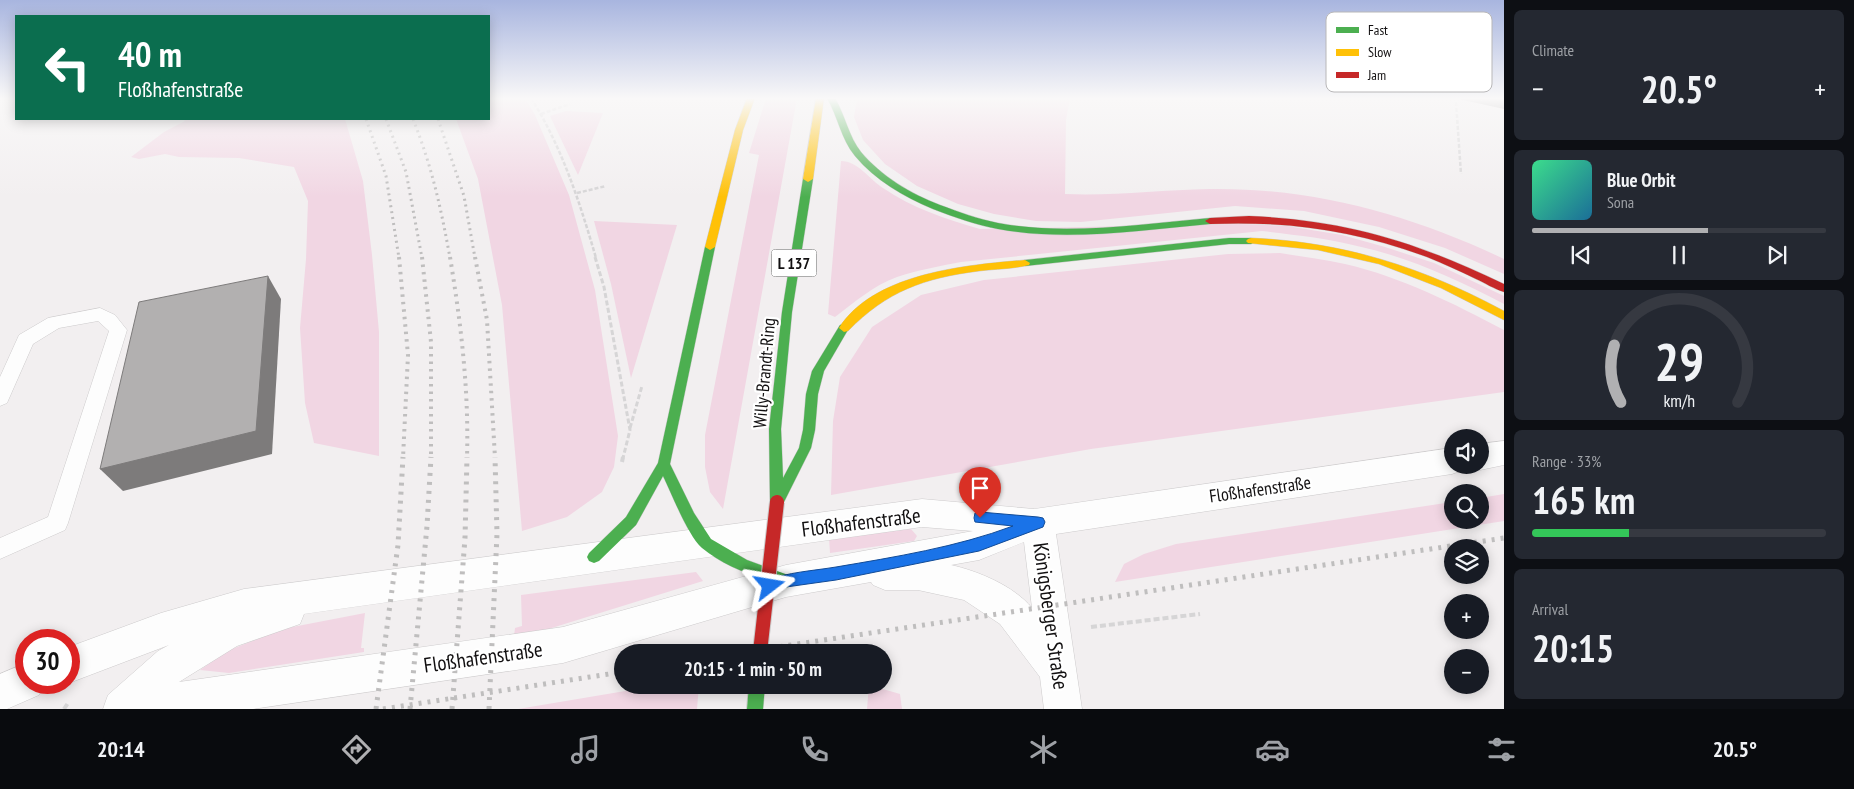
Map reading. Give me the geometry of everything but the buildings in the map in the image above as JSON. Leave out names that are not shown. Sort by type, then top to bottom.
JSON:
[{"type":"main road","points":[[594,557],[631,521],[664,464],[713,232],[739,131]]},
{"type":"main road","name":"Willy-Brandt-Ring","points":[[761,644],[777,502],[775,429],[787,312],[815,131]]},
{"type":"main road","points":[[844,131],[853,147],[869,165],[894,185],[920,200],[950,213],[983,223],[1052,234],[1089,233],[1234,218],[1284,219],[1338,228],[1389,241],[1441,260],[1504,288]]},
{"type":"main road","points":[[777,502],[806,448],[816,376],[833,341],[853,316],[875,298],[904,284],[933,274],[1200,244],[1265,240],[1320,246],[1357,254],[1406,269],[1455,289],[1504,316]]},
{"type":"main road","points":[[664,464],[689,517],[706,543],[742,565],[786,581]]},
{"type":"main road","points":[[755,709],[756,694]]},
{"type":"street","points":[[1489,456],[1504,453]]},
{"type":"street","name":"Floßhafenstraße","points":[[122,709],[562,645],[786,581],[979,545],[1038,522],[1444,462]]},
{"type":"street","name":"Floßhafenstraße","points":[[80,661],[161,630],[244,606],[358,589],[922,512],[1038,522]]},
{"type":"street","name":"Königsberger Straße","points":[[1038,522],[1063,709]]},
{"type":"street","name":"Floßhafenstraße","points":[[836,573],[918,574],[972,586],[1013,612],[1058,670]]},
{"type":"street","name":"Floßhafenstraße","points":[[122,709],[171,664],[227,632],[358,589]]},
{"type":"street","points":[[0,694],[15,687]]},
{"type":"lane","points":[[0,398],[26,340],[54,323],[100,314],[109,319],[118,330],[57,523],[0,549]]},
{"type":"path","points":[[549,131],[577,193],[604,287],[630,430],[621,464]]},
{"type":"path","points":[[1458,131],[1461,174]]},
{"type":"path","points":[[577,193],[606,186]]},
{"type":"path","points":[[1053,631],[1200,614]]},
{"type":"path","points":[[64,709],[70,701]]},
{"type":"shaded area","points":[[349,131],[363,181],[372,255],[379,332],[379,456],[314,443],[305,403],[300,328],[306,259],[308,201],[294,167],[239,158],[179,157],[165,154],[139,159],[131,157],[164,132]]},
{"type":"shaded area","points":[[460,131],[542,131],[569,195],[595,290],[618,436],[614,467],[602,492],[567,517],[522,531],[502,305],[478,179]]},
{"type":"shaded area","points":[[557,131],[596,131],[578,175]]},
{"type":"shaded area","points":[[756,131],[791,131],[723,509],[710,492],[705,467],[705,435],[759,155],[749,153]]},
{"type":"shaded area","points":[[860,131],[1066,131],[1065,194],[1209,189],[1286,193],[1323,199],[1397,217],[1469,243],[1504,259],[1504,274],[1445,248],[1379,227],[1304,211],[1235,206],[1081,222],[1036,221],[994,214],[958,204],[917,186],[885,164],[863,140]]},
{"type":"shaded area","points":[[841,161],[858,167],[883,188],[917,207],[980,229],[1240,224],[1287,226],[1342,235],[1434,263],[1504,296],[1504,304],[1451,278],[1395,256],[1334,241],[1262,231],[961,262],[889,280],[865,294],[835,317],[828,314]]},
{"type":"shaded area","points":[[594,221],[677,225],[631,378],[611,284]]},
{"type":"shaded area","points":[[1280,253],[1366,269],[1406,283],[1504,330],[1504,392],[1091,449],[831,495],[833,421],[840,377],[872,327],[921,295],[984,280],[1228,254]]},
{"type":"shaded area","points":[[1504,494],[1504,521],[1489,523],[1489,496]]},
{"type":"shaded area","points":[[1444,503],[1444,529],[1453,529],[1115,582],[1124,564],[1144,554],[1176,544]]},
{"type":"shaded area","points":[[911,529],[917,536],[914,541],[830,553],[829,538]]},
{"type":"shaded area","points":[[696,572],[703,581],[542,631],[514,636],[515,628],[522,626],[521,595]]},
{"type":"shaded area","points":[[365,613],[361,648],[364,648],[364,652],[229,673],[200,670],[227,651],[282,629]]},
{"type":"shaded area","points":[[892,692],[900,694],[902,709],[867,709],[868,694],[892,694]]},
{"type":"shaded area","points":[[614,693],[698,694],[697,709],[518,709]]},
{"type":"railway","points":[[370,131],[386,176],[399,258]]},
{"type":"railway","points":[[391,131],[406,172],[422,258]]},
{"type":"railway","points":[[417,131],[435,188],[450,258]]},
{"type":"railway","points":[[442,131],[464,196],[475,258]]},
{"type":"railway","points":[[399,257],[408,355],[403,458]]},
{"type":"railway","points":[[422,257],[431,342],[431,457]]},
{"type":"railway","points":[[450,257],[463,357],[467,407],[467,457]]},
{"type":"railway","points":[[475,257],[487,320],[495,458]]},
{"type":"railway","points":[[376,709],[398,545],[403,457]]},
{"type":"railway","points":[[410,705],[427,526],[431,457]]},
{"type":"railway","points":[[453,698],[465,538],[467,457]]},
{"type":"railway","points":[[490,692],[497,534],[495,457]]},
{"type":"railway","points":[[797,644],[1504,538]]},
{"type":"railway","points":[[490,692],[614,673]]},
{"type":"railway","points":[[453,698],[490,692]]},
{"type":"railway","points":[[489,709],[490,692]]},
{"type":"railway","points":[[410,705],[453,698]]},
{"type":"railway","points":[[452,709],[453,698]]},
{"type":"railway","points":[[383,709],[410,705]]},
{"type":"railway","points":[[410,705],[410,709]]},
{"type":"traffic: fast","points":[[846,131],[859,155],[890,182],[927,203],[963,217],[998,226],[1032,231],[1067,232],[1102,231],[1210,221]]},
{"type":"traffic: fast","points":[[777,501],[775,429],[787,312],[808,179]]},
{"type":"traffic: fast","points":[[1025,263],[1229,241],[1251,241]]},
{"type":"traffic: fast","points":[[594,557],[631,521],[664,464],[710,247]]},
{"type":"traffic: fast","points":[[777,502],[805,448],[809,430],[812,394],[818,371],[844,328]]},
{"type":"traffic: fast","points":[[664,464],[689,517],[706,543],[742,565],[786,581]]},
{"type":"traffic: fast","points":[[755,709],[756,694]]},
{"type":"traffic: slow","points":[[710,247],[739,131]]},
{"type":"traffic: slow","points":[[808,179],[815,131]]},
{"type":"traffic: slow","points":[[1251,241],[1318,247],[1351,253],[1383,262],[1445,285],[1504,316]]},
{"type":"traffic: slow","points":[[844,328],[862,310],[882,296],[904,285],[951,272],[1025,263]]},
{"type":"traffic: jam","points":[[1210,221],[1249,219],[1287,221],[1362,233],[1398,243],[1433,256],[1504,288]]},
{"type":"traffic: jam","points":[[761,644],[777,502]]},
{"type":"route","points":[[770,586],[786,581],[979,545],[1038,522],[980,518]]}]
